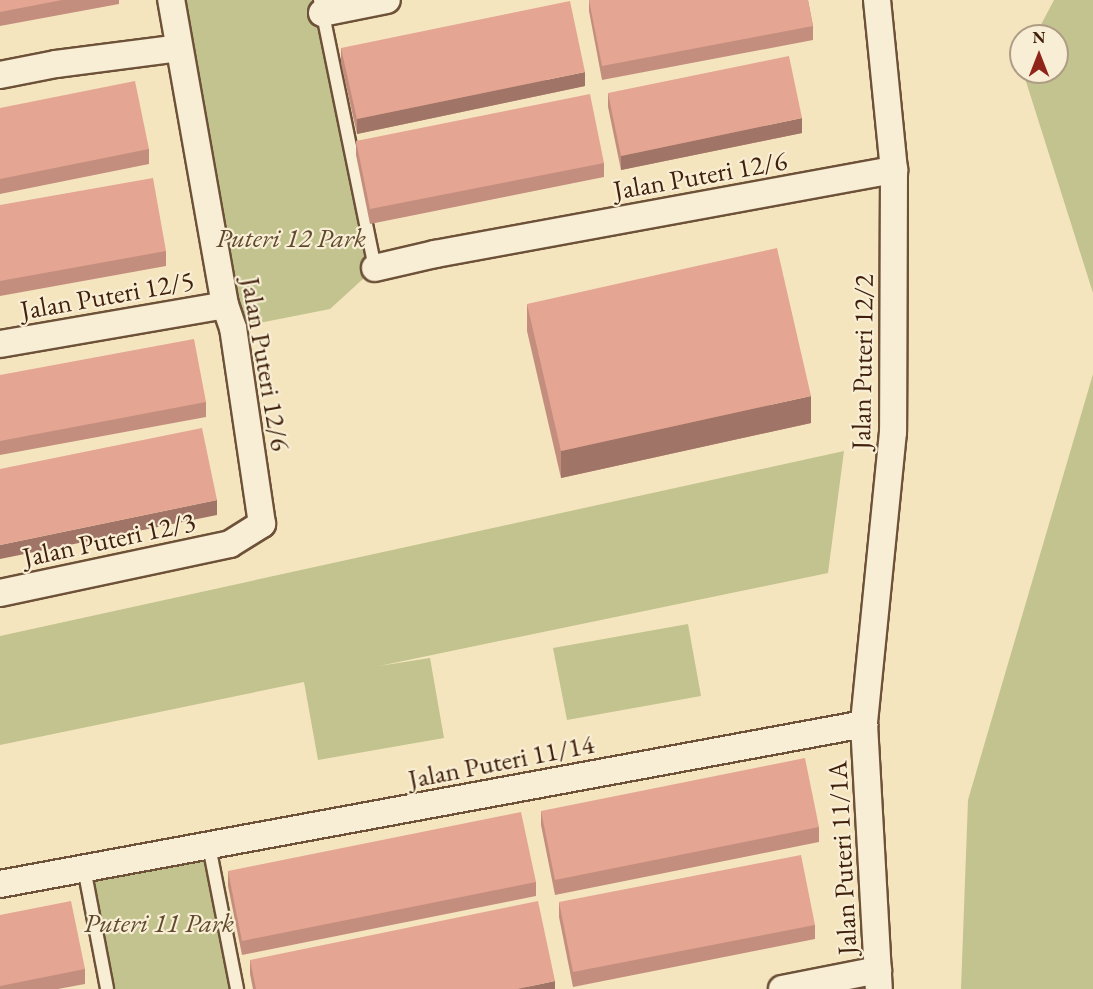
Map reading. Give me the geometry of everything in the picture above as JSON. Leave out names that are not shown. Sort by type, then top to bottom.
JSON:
[{"type":"street","name":"Jalan Puteri 12/6","points":[[171,0],[225,305],[233,328],[262,524],[230,544]]},
{"type":"street","points":[[321,7],[387,0]]},
{"type":"street","name":"Jalan Puteri 12/2","points":[[864,724],[893,432],[894,170],[877,0]]},
{"type":"street","points":[[0,75],[56,64],[179,48]]},
{"type":"street","name":"Jalan Puteri 12/6","points":[[375,268],[435,254],[894,170]]},
{"type":"street","name":"Jalan Puteri 12/5","points":[[0,344],[225,305]]},
{"type":"street","name":"Jalan Puteri 12/3","points":[[0,593],[230,544]]},
{"type":"street","name":"Jalan Puteri 11/14","points":[[0,884],[864,724]]},
{"type":"street","name":"Jalan Puteri 11/1A","points":[[864,724],[879,980]]},
{"type":"street","points":[[782,989],[879,980]]},
{"type":"lane","points":[[321,7],[375,268]]},
{"type":"lane","points":[[209,846],[237,989]]},
{"type":"lane","points":[[84,868],[107,989]]},
{"type":"green space","name":"Puteri 12 Park","points":[[171,0],[320,0],[375,268],[330,309],[233,328]]},
{"type":"green space","points":[[1054,0],[1093,0],[1093,293],[1027,84],[1069,84],[1069,24],[1041,24]]},
{"type":"green space","points":[[1093,374],[1093,989],[961,989],[968,800]]},
{"type":"green space","points":[[844,451],[828,573],[379,666],[430,658],[444,738],[318,760],[304,682],[0,745],[0,636]]},
{"type":"green space","points":[[688,624],[701,696],[567,720],[553,648]]},
{"type":"green space","name":"Puteri 11 Park","points":[[209,846],[237,989],[107,989],[84,868]]},
{"type":"building","points":[[0,0],[62,0],[0,12]]},
{"type":"building","points":[[589,0],[808,0],[813,26],[602,66]]},
{"type":"building","points":[[570,1],[585,72],[357,119],[341,48]]},
{"type":"building","points":[[789,56],[802,118],[621,156],[608,93]]},
{"type":"building","points":[[135,81],[149,149],[0,179],[0,108]]},
{"type":"building","points":[[590,94],[604,163],[370,209],[356,141]]},
{"type":"building","points":[[153,178],[166,251],[0,281],[0,205]]},
{"type":"building","points":[[777,248],[811,396],[561,451],[527,304]]},
{"type":"building","points":[[194,339],[206,402],[0,441],[0,375]]},
{"type":"building","points":[[202,428],[217,500],[0,545],[0,469]]},
{"type":"building","points":[[805,758],[819,827],[555,880],[541,811]]},
{"type":"building","points":[[521,812],[536,882],[242,941],[228,871]]},
{"type":"building","points":[[801,855],[815,925],[573,972],[559,902]]},
{"type":"building","points":[[71,901],[85,969],[0,986],[0,915]]},
{"type":"building","points":[[538,901],[555,981],[517,989],[256,989],[250,960]]}]
